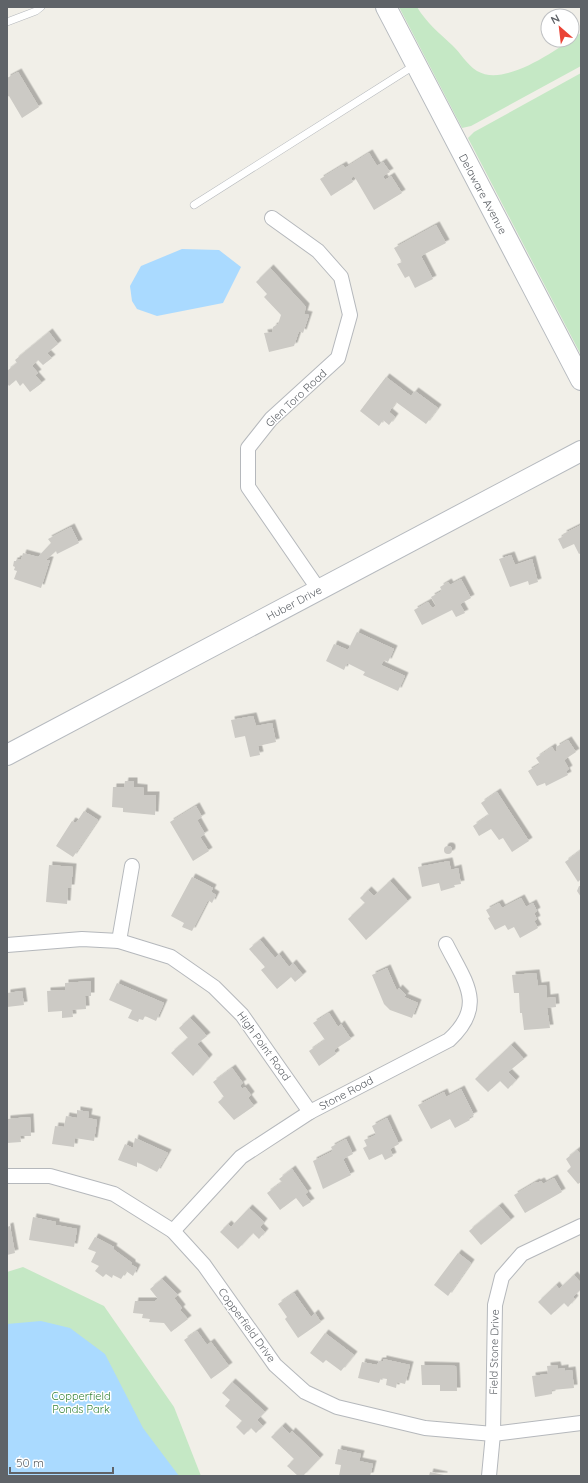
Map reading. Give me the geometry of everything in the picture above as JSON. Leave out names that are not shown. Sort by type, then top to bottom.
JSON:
[{"type":"street","name":"Delaware Avenue","points":[[386,7],[581,380]]},
{"type":"street","name":"Glen Toro Road","points":[[272,218],[318,251],[341,278],[350,315],[338,358],[271,419],[248,448],[248,487],[319,590]]},
{"type":"street","name":"Huber Drive","points":[[7,755],[581,451]]},
{"type":"street","points":[[119,941],[132,866]]},
{"type":"street","name":"High Point Road","points":[[7,945],[82,939],[119,941],[171,958],[214,987],[242,1015],[310,1112]]},
{"type":"street","name":"Stone Road","points":[[173,1231],[241,1157],[310,1112],[449,1040],[461,1028],[470,1011],[470,991],[446,944]]},
{"type":"street","name":"Copperfield Drive","points":[[7,1176],[50,1176],[114,1194],[173,1231],[204,1265],[275,1365],[305,1392],[336,1407],[425,1428],[493,1434],[581,1423]]},
{"type":"street","name":"Field Stone Drive","points":[[489,1476],[493,1434],[495,1305],[502,1277],[522,1254],[581,1226]]},
{"type":"lane","points":[[7,22],[36,11],[41,7]]},
{"type":"lane","points":[[194,205],[416,64]]},
{"type":"green space","points":[[399,7],[417,7],[438,32],[470,65],[477,71],[489,75],[502,74],[517,70],[559,48],[580,48],[581,33],[581,66],[471,126],[462,128]]},
{"type":"green space","points":[[581,73],[581,355],[468,138],[474,132]]},
{"type":"green space","name":"Copperfield Ponds Park","points":[[23,1267],[104,1306],[174,1407],[201,1476],[7,1476],[7,1272]]},
{"type":"water","points":[[182,249],[219,250],[241,267],[223,303],[157,316],[137,309],[132,301],[130,286],[141,266]]},
{"type":"water","name":"Copperfield Ponds Park","points":[[41,1321],[70,1328],[105,1354],[143,1428],[179,1476],[7,1476],[7,1324]]},
{"type":"building","points":[[18,72],[39,107],[22,118],[9,96],[7,97],[7,78]]},
{"type":"building","points":[[369,153],[377,166],[383,162],[390,172],[383,176],[385,180],[391,176],[402,193],[374,210],[354,176],[351,178],[353,182],[331,196],[320,179],[343,165],[345,168]]},
{"type":"building","points":[[436,225],[446,243],[421,256],[433,279],[415,288],[409,276],[405,278],[397,264],[402,262],[394,248]]},
{"type":"building","points":[[270,268],[306,307],[304,314],[309,315],[303,333],[299,331],[294,346],[269,352],[264,333],[272,332],[273,327],[278,324],[281,315],[264,297],[267,294],[256,282]]},
{"type":"building","points":[[49,332],[58,344],[47,353],[52,358],[43,365],[38,360],[32,366],[38,373],[35,375],[42,383],[30,392],[23,383],[20,386],[16,380],[9,386],[7,383],[7,371],[17,363],[15,360]]},
{"type":"building","points":[[386,377],[411,396],[415,391],[438,408],[426,424],[396,402],[389,412],[395,417],[389,425],[383,420],[379,426],[360,411]]},
{"type":"building","points":[[581,525],[581,553],[579,554],[574,544],[563,549],[558,539],[564,536],[563,534]]},
{"type":"building","points":[[71,527],[79,543],[57,554],[56,551],[46,560],[50,560],[41,588],[14,579],[17,571],[14,570],[14,561],[17,559],[21,560],[23,553],[38,557],[51,543],[48,539]]},
{"type":"building","points":[[511,555],[515,565],[532,559],[538,582],[529,585],[528,581],[510,587],[499,559]]},
{"type":"building","points":[[461,579],[471,598],[460,604],[465,613],[456,617],[452,610],[422,625],[414,610],[428,602],[432,608],[436,606],[431,597],[442,591],[440,587],[448,582],[450,585]]},
{"type":"building","points":[[357,632],[394,649],[388,662],[384,660],[381,665],[405,676],[398,691],[363,675],[365,672],[347,663],[344,670],[326,661],[334,644],[348,650]]},
{"type":"building","points":[[253,716],[256,726],[272,723],[276,742],[258,746],[260,755],[250,757],[245,736],[235,738],[231,720]]},
{"type":"building","points":[[568,740],[576,752],[564,760],[569,769],[566,771],[568,775],[546,786],[545,783],[537,786],[528,771],[540,764],[536,758],[552,747],[555,752],[557,751],[556,747]]},
{"type":"building","points":[[125,781],[134,781],[134,787],[144,788],[144,795],[156,795],[155,815],[123,812],[123,808],[112,807],[113,787],[124,787]]},
{"type":"building","points":[[497,792],[529,841],[512,852],[503,838],[499,840],[491,829],[479,836],[473,826],[489,815],[481,803]]},
{"type":"building","points":[[196,806],[202,817],[197,820],[205,834],[200,837],[209,851],[193,861],[170,822]]},
{"type":"building","points":[[84,811],[98,820],[73,857],[56,846],[72,821],[76,823]]},
{"type":"building","points":[[446,846],[450,846],[452,850],[450,854],[446,854],[444,852],[444,848]]},
{"type":"building","points":[[581,850],[581,879],[578,882],[565,862]]},
{"type":"building","points":[[449,861],[451,870],[458,868],[461,884],[454,885],[455,887],[441,891],[439,883],[422,887],[418,867]]},
{"type":"building","points":[[49,865],[73,867],[71,888],[68,888],[67,904],[46,902]]},
{"type":"building","points":[[192,877],[213,888],[211,892],[216,895],[212,903],[208,900],[192,931],[182,927],[184,923],[171,916]]},
{"type":"building","points":[[390,881],[408,901],[366,940],[348,919],[365,903],[360,898],[368,890],[374,896]]},
{"type":"building","points":[[579,886],[581,886],[581,897],[577,891]]},
{"type":"building","points":[[521,898],[526,907],[533,903],[537,911],[534,913],[537,919],[534,921],[538,928],[520,938],[514,927],[508,930],[505,925],[495,930],[488,918],[490,917],[486,910],[499,903],[502,908]]},
{"type":"building","points":[[260,940],[275,958],[279,954],[289,967],[293,963],[303,975],[295,982],[291,977],[277,989],[261,970],[265,967],[249,949]]},
{"type":"building","points":[[387,968],[397,991],[399,988],[406,995],[404,997],[418,1003],[412,1018],[390,1010],[384,1004],[372,975]]},
{"type":"building","points":[[536,973],[538,986],[546,985],[547,998],[555,997],[556,1007],[547,1008],[550,1028],[524,1030],[522,1013],[520,1013],[519,993],[514,993],[512,975]]},
{"type":"building","points":[[91,981],[91,996],[85,996],[86,1009],[72,1010],[73,1017],[62,1018],[62,1011],[48,1012],[47,991],[65,990],[65,983]]},
{"type":"building","points":[[117,983],[164,1003],[156,1021],[145,1016],[143,1020],[139,1019],[138,1022],[128,1018],[132,1010],[109,1000]]},
{"type":"building","points":[[22,991],[24,1005],[7,1007],[7,993]]},
{"type":"building","points":[[329,1013],[338,1027],[341,1024],[351,1039],[334,1050],[336,1054],[319,1066],[309,1051],[325,1040],[313,1023]]},
{"type":"building","points":[[190,1018],[207,1036],[197,1044],[209,1058],[193,1076],[171,1053],[188,1038],[179,1028]]},
{"type":"building","points":[[511,1045],[524,1059],[508,1072],[516,1080],[508,1089],[500,1081],[488,1092],[475,1079]]},
{"type":"building","points":[[232,1068],[243,1083],[240,1085],[242,1089],[245,1087],[251,1095],[248,1098],[254,1106],[234,1120],[218,1102],[224,1097],[213,1082]]},
{"type":"building","points":[[461,1089],[474,1115],[468,1118],[470,1120],[455,1128],[450,1119],[431,1129],[418,1105],[444,1092],[446,1097]]},
{"type":"building","points":[[77,1110],[89,1112],[88,1118],[97,1120],[94,1141],[75,1138],[74,1147],[52,1144],[55,1126],[64,1127],[66,1116],[77,1118]]},
{"type":"building","points":[[30,1117],[31,1136],[20,1136],[21,1142],[7,1143],[7,1119]]},
{"type":"building","points":[[387,1118],[399,1144],[390,1149],[393,1156],[385,1160],[382,1154],[369,1160],[363,1148],[367,1146],[364,1140],[376,1135],[372,1126]]},
{"type":"building","points":[[135,1138],[168,1153],[157,1172],[137,1162],[137,1167],[118,1160],[125,1144],[133,1148]]},
{"type":"building","points":[[346,1139],[353,1154],[343,1159],[351,1175],[323,1189],[313,1161],[333,1151],[331,1147]]},
{"type":"building","points":[[577,1150],[581,1155],[581,1182],[578,1184],[567,1171],[571,1167],[566,1159]]},
{"type":"building","points":[[292,1169],[308,1192],[305,1194],[311,1202],[303,1207],[296,1198],[280,1210],[267,1193],[282,1182],[279,1179]]},
{"type":"building","points":[[554,1178],[562,1192],[525,1213],[514,1195],[536,1182],[541,1181],[543,1184]]},
{"type":"building","points":[[499,1206],[511,1220],[481,1245],[469,1231]]},
{"type":"building","points":[[249,1208],[264,1222],[260,1227],[265,1232],[259,1239],[253,1233],[238,1249],[220,1232],[228,1224],[231,1227]]},
{"type":"building","points":[[33,1217],[56,1222],[56,1225],[77,1229],[74,1247],[29,1240]]},
{"type":"building","points":[[10,1226],[15,1253],[7,1255],[7,1227]]},
{"type":"building","points":[[95,1237],[114,1247],[113,1249],[137,1268],[133,1276],[126,1271],[121,1279],[113,1275],[112,1278],[106,1274],[103,1277],[95,1271],[99,1266],[91,1262],[96,1252],[88,1249]]},
{"type":"building","points":[[458,1253],[471,1263],[448,1296],[434,1285]]},
{"type":"building","points":[[574,1275],[581,1283],[581,1289],[573,1297],[575,1299],[568,1307],[564,1303],[551,1315],[538,1302],[556,1285],[559,1289]]},
{"type":"building","points":[[162,1279],[178,1295],[174,1298],[182,1308],[180,1310],[188,1319],[171,1332],[164,1323],[149,1322],[150,1319],[142,1318],[143,1314],[133,1313],[135,1301],[155,1301],[158,1299],[150,1289]]},
{"type":"building","points":[[294,1293],[311,1317],[315,1313],[321,1322],[298,1338],[285,1319],[287,1317],[278,1304]]},
{"type":"building","points":[[197,1331],[207,1345],[211,1342],[229,1366],[211,1379],[184,1340]]},
{"type":"building","points":[[325,1333],[354,1355],[341,1371],[326,1360],[323,1363],[310,1353]]},
{"type":"building","points":[[383,1359],[410,1365],[405,1384],[397,1382],[396,1388],[386,1385],[387,1379],[381,1378],[379,1383],[358,1378],[362,1362],[377,1365],[379,1361],[383,1361]]},
{"type":"building","points":[[421,1365],[456,1366],[457,1391],[440,1391],[440,1385],[422,1385]]},
{"type":"building","points":[[557,1365],[558,1369],[565,1368],[565,1371],[572,1370],[574,1388],[552,1390],[552,1394],[535,1397],[532,1376],[548,1374],[547,1366]]},
{"type":"building","points":[[232,1382],[265,1412],[257,1420],[263,1426],[256,1433],[251,1428],[244,1435],[236,1427],[242,1421],[225,1406],[230,1400],[222,1393]]},
{"type":"building","points":[[282,1426],[290,1434],[292,1431],[320,1458],[303,1476],[298,1476],[287,1466],[294,1459],[271,1437]]},
{"type":"building","points":[[338,1449],[361,1454],[359,1461],[373,1464],[370,1476],[339,1476],[341,1465],[335,1464]]},
{"type":"building","points":[[430,1472],[444,1475],[444,1476],[429,1476]]}]
